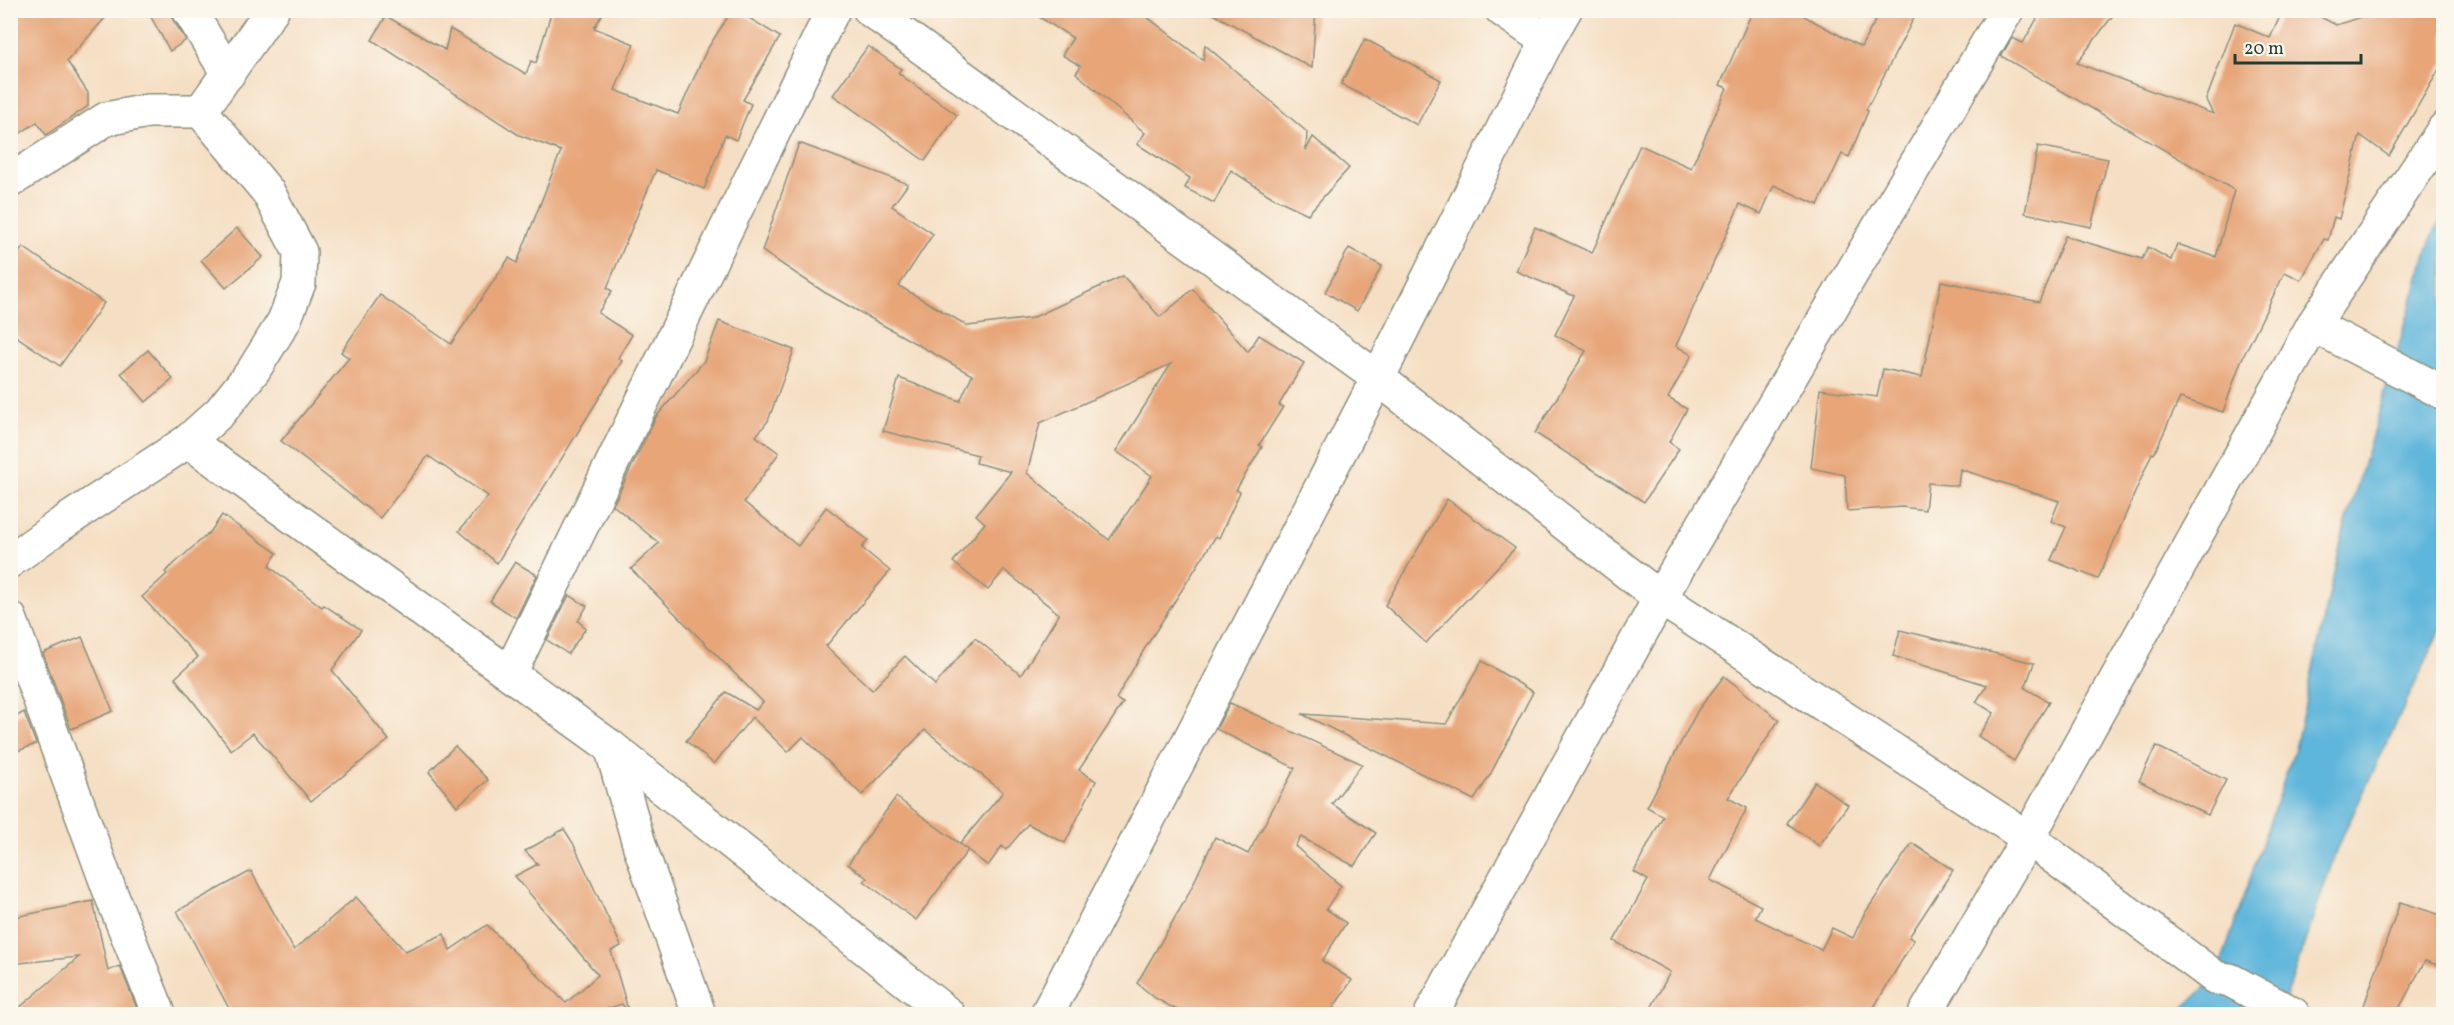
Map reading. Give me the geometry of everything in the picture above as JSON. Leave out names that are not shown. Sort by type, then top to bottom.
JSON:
[{"type":"street","points":[[189,10],[228,74]]},
{"type":"street","points":[[201,111],[272,10]]},
{"type":"street","points":[[510,673],[833,10]]},
{"type":"street","points":[[870,10],[1378,378],[1660,598],[2028,838],[2216,978],[2230,980],[2293,1014]]},
{"type":"street","points":[[1502,10],[1547,41]]},
{"type":"street","points":[[1047,1014],[1378,378],[1547,41],[1565,10]]},
{"type":"street","points":[[1431,1014],[1660,598],[2007,10]]},
{"type":"street","points":[[10,181],[106,119],[148,111],[201,111]]},
{"type":"street","points":[[10,561],[60,525],[188,441],[220,412],[253,371],[284,321],[299,283],[300,252],[268,192],[201,111]]},
{"type":"street","points":[[1925,1014],[2028,838],[2313,325],[2444,129]]},
{"type":"street","points":[[2313,325],[2444,393]]},
{"type":"street","points":[[188,441],[610,747],[948,1014]]},
{"type":"street","points":[[10,618],[109,889],[159,1014]]},
{"type":"street","points":[[610,747],[640,847],[699,1014]]},
{"type":"water","points":[[2443,214],[2443,625],[2338,846],[2280,1014],[2176,1014],[2216,978],[2296,745],[2342,537],[2429,244]]},
{"type":"building","points":[[10,10],[112,10],[67,61],[88,93],[88,106],[46,135],[37,122],[10,140]]},
{"type":"building","points":[[147,10],[170,10],[173,20],[186,40],[170,51]]},
{"type":"building","points":[[552,10],[605,10],[594,28],[634,44],[615,90],[678,114],[706,51],[732,10],[736,10],[780,37],[743,100],[751,104],[736,140],[725,135],[704,189],[656,170],[607,288],[612,291],[598,313],[632,335],[618,358],[622,361],[497,563],[459,531],[488,496],[428,456],[380,518],[281,441],[349,358],[341,352],[380,295],[451,344],[509,258],[517,263],[561,151],[519,135],[372,40],[386,16],[445,50],[450,29],[526,74],[531,61],[536,63]]},
{"type":"building","points":[[1028,10],[1138,10],[1203,60],[1205,45],[1307,132],[1306,150],[1313,137],[1349,168],[1308,214],[1272,197],[1231,170],[1214,203],[1185,188],[1190,178],[1137,144],[1145,133],[1076,73],[1081,66],[1062,55],[1073,38]]},
{"type":"building","points":[[1206,10],[1316,10],[1312,68]]},
{"type":"building","points":[[1753,10],[1793,10],[1861,47],[1881,10],[1918,10],[1866,110],[1868,111],[1849,157],[1842,154],[1818,205],[1774,185],[1761,214],[1740,204],[1676,346],[1692,355],[1668,398],[1687,409],[1669,442],[1679,449],[1644,502],[1535,433],[1586,351],[1555,335],[1574,296],[1516,271],[1535,227],[1592,253],[1640,145],[1691,168],[1727,88],[1720,85]]},
{"type":"building","points":[[2042,10],[2117,10],[2077,63],[2213,114],[2206,100],[2235,23],[2270,38],[2283,10],[2307,10],[2336,25],[2383,10],[2444,10],[2444,61],[2389,156],[2360,135],[2339,219],[2334,217],[2328,240],[2324,239],[2301,280],[2285,272],[2241,361],[2223,412],[2180,398],[2154,454],[2152,453],[2098,579],[2051,560],[2066,527],[2051,521],[2059,501],[1960,469],[1958,486],[1928,483],[1925,510],[1902,507],[1847,511],[1845,475],[1811,468],[1820,389],[1877,397],[1883,369],[1922,377],[1941,281],[2039,302],[2065,236],[2142,259],[2148,247],[2171,260],[2177,244],[2216,257],[2234,190],[2001,56],[2012,38],[2023,43]]},
{"type":"building","points":[[1365,39],[1441,80],[1417,125],[1341,84]]},
{"type":"building","points":[[868,46],[901,69],[898,73],[957,115],[925,161],[833,95]]},
{"type":"building","points":[[799,143],[908,184],[892,206],[933,234],[899,286],[968,326],[1032,318],[1123,276],[1160,317],[1193,289],[1248,352],[1259,335],[1304,363],[1279,405],[1283,407],[1259,445],[1262,447],[1236,490],[1240,492],[1219,538],[1216,536],[1145,648],[1116,699],[1123,703],[1079,770],[1096,781],[1065,843],[1028,824],[1006,850],[1002,846],[988,866],[960,844],[1003,792],[925,730],[862,795],[803,737],[788,752],[752,717],[714,764],[686,741],[726,692],[756,710],[763,702],[631,569],[659,543],[613,505],[656,417],[704,361],[719,321],[794,350],[768,421],[756,436],[779,453],[744,502],[798,546],[826,507],[868,540],[862,548],[890,571],[826,646],[872,690],[905,656],[935,685],[975,638],[1021,675],[1059,614],[1004,570],[988,590],[953,562],[985,523],[976,515],[1011,472],[976,463],[978,455],[883,431],[899,378],[960,401],[972,375],[824,292],[762,251]],"holes":[[[1171,364],[1116,451],[1152,476],[1109,540],[1027,473],[1040,423]]]},
{"type":"building","points":[[2038,146],[2108,159],[2091,227],[2025,213]]},
{"type":"building","points":[[237,228],[263,257],[226,288],[201,260]]},
{"type":"building","points":[[23,247],[104,303],[60,366],[10,332],[10,265]]},
{"type":"building","points":[[1349,248],[1382,266],[1357,311],[1325,292]]},
{"type":"building","points":[[148,350],[173,379],[146,402],[121,373]]},
{"type":"building","points":[[1447,499],[1515,548],[1426,643],[1385,605]]},
{"type":"building","points":[[222,515],[277,553],[269,566],[322,607],[324,605],[361,630],[332,670],[389,740],[311,801],[253,733],[231,750],[175,678],[198,657],[142,597],[167,574],[165,572],[211,531]]},
{"type":"building","points":[[515,562],[537,575],[516,618],[490,601]]},
{"type":"building","points":[[569,595],[587,606],[578,621],[586,628],[568,654],[547,640]]},
{"type":"building","points":[[1900,630],[2034,663],[2025,688],[2049,702],[2014,761],[1978,736],[1994,713],[1976,702],[1987,685],[1893,656]]},
{"type":"building","points":[[82,637],[113,711],[71,729],[43,653]]},
{"type":"building","points":[[1482,661],[1533,692],[1490,775],[1474,800],[1302,714],[1446,724]]},
{"type":"building","points":[[1724,676],[1779,720],[1728,798],[1747,808],[1710,880],[1761,906],[1755,918],[1821,950],[1832,928],[1853,938],[1863,916],[1912,843],[1953,870],[1909,937],[1914,940],[1870,1014],[1648,1014],[1670,972],[1614,941],[1648,880],[1634,872],[1663,816],[1647,807],[1698,710]]},
{"type":"building","points":[[1230,703],[1362,764],[1332,804],[1376,833],[1354,866],[1301,837],[1295,846],[1341,886],[1326,909],[1346,923],[1322,961],[1352,980],[1329,1014],[1184,1014],[1155,998],[1137,983],[1187,897],[1215,837],[1248,854],[1295,768],[1216,729]]},
{"type":"building","points":[[24,712],[36,744],[10,754],[10,720]]},
{"type":"building","points":[[455,746],[488,780],[457,806],[429,772]]},
{"type":"building","points":[[2156,746],[2226,780],[2208,815],[2139,781]]},
{"type":"building","points":[[1815,782],[1848,805],[1819,846],[1787,823]]},
{"type":"building","points":[[896,797],[968,850],[916,920],[864,881],[867,878],[848,864]]},
{"type":"building","points":[[564,829],[573,843],[621,946],[611,951],[629,1013],[622,1004],[589,1014],[232,1014],[177,911],[251,871],[294,950],[356,897],[405,951],[444,934],[450,950],[487,925],[566,1003],[598,975],[515,876],[538,864],[525,851]]},
{"type":"building","points":[[93,901],[108,971],[120,966],[139,1014],[12,1014],[79,957],[10,964],[10,918]]},
{"type":"building","points":[[2400,902],[2444,916],[2444,967],[2425,961],[2396,1014],[2361,1014]]}]
